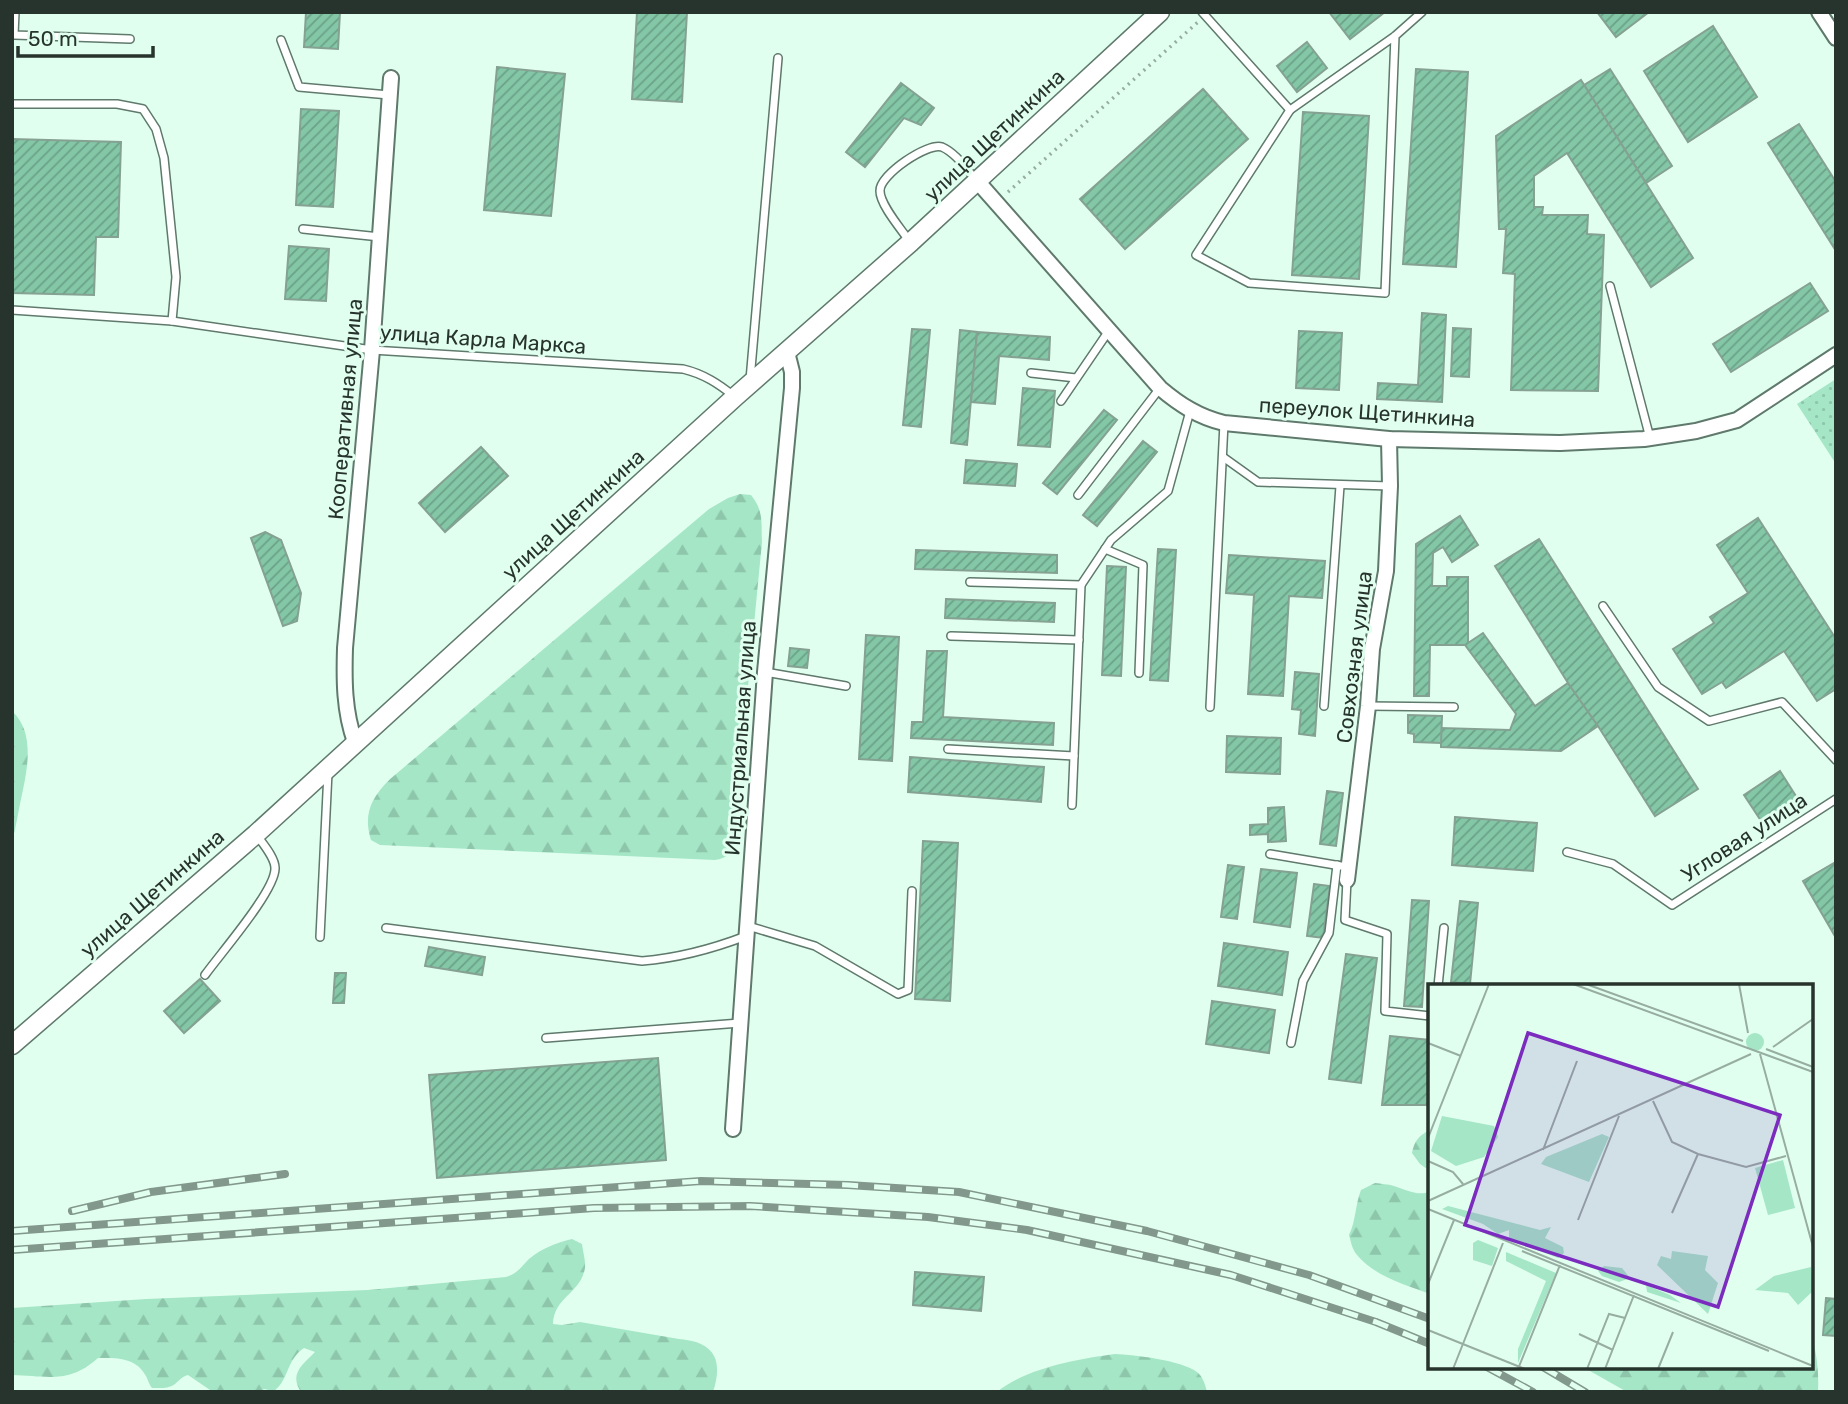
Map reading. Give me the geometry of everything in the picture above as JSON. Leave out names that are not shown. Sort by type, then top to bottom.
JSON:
[{"type":"street","name":"улица Щетинкина","points":[[12,1045],[256,834],[735,397],[978,182],[1160,12]]},
{"type":"street","points":[[1819,12],[1836,38]]},
{"type":"street","name":"Кооперативная улица","points":[[355,742],[347,718],[345,648],[372,350],[391,78]]},
{"type":"street","name":"переулок Щетинкина","points":[[978,182],[1160,388],[1190,411],[1224,423],[1389,439],[1560,443],[1650,438],[1696,431],[1737,419],[1836,355]]},
{"type":"street","name":"Индустриальная улица","points":[[733,1129],[765,672],[792,388],[792,372],[787,352]]},
{"type":"street","name":"Совхозная улица","points":[[1344,871],[1368,706],[1372,649],[1386,571],[1389,439]]},
{"type":"lane","points":[[15,12],[14,35],[130,39]]},
{"type":"lane","points":[[1395,36],[1385,293],[1249,283],[1196,255],[1290,110],[1395,36],[1422,12]]},
{"type":"lane","points":[[1204,14],[1290,110]]},
{"type":"lane","points":[[281,40],[299,87],[389,95]]},
{"type":"lane","points":[[750,384],[778,58]]},
{"type":"lane","points":[[12,104],[117,104],[143,108],[156,129],[164,158],[176,277],[172,321]]},
{"type":"lane","points":[[911,242],[879,192],[881,183],[889,174],[924,149],[939,146],[950,152],[978,182]]},
{"type":"lane","points":[[303,229],[380,237]]},
{"type":"lane","points":[[1609,286],[1650,438]]},
{"type":"lane","name":"улица Карла Маркса","points":[[12,310],[172,321],[372,350],[683,369],[709,378],[735,397]]},
{"type":"lane","points":[[1061,401],[1108,332]]},
{"type":"lane","points":[[1031,373],[1076,378]]},
{"type":"lane","points":[[1078,495],[1160,388]]},
{"type":"lane","points":[[1072,805],[1081,585],[1111,540],[1168,491],[1190,411]]},
{"type":"lane","points":[[1210,707],[1224,423]]},
{"type":"lane","points":[[1223,457],[1258,482],[1390,486]]},
{"type":"lane","points":[[1324,706],[1340,486]]},
{"type":"lane","points":[[1105,549],[1143,565],[1139,673]]},
{"type":"lane","points":[[970,582],[1081,585]]},
{"type":"lane","points":[[1603,606],[1658,687],[1709,721],[1782,702],[1836,760]]},
{"type":"lane","points":[[951,636],[1079,640]]},
{"type":"lane","points":[[765,672],[846,686]]},
{"type":"lane","points":[[1368,706],[1454,707]]},
{"type":"lane","points":[[948,749],[1074,756]]},
{"type":"lane","points":[[320,937],[329,768]]},
{"type":"lane","name":"Угловая улица","points":[[1567,852],[1613,864],[1672,905],[1836,799]]},
{"type":"lane","points":[[205,975],[271,884],[275,863],[256,834]]},
{"type":"lane","points":[[1270,854],[1344,871]]},
{"type":"lane","points":[[1344,871],[1345,920],[1387,934],[1385,1011],[1428,1016]]},
{"type":"lane","points":[[1291,1043],[1303,981],[1329,933],[1344,871]]},
{"type":"lane","points":[[386,928],[642,961],[667,959],[720,946],[747,931],[815,946],[898,994],[908,990],[912,891]]},
{"type":"lane","points":[[1438,984],[1444,928]]},
{"type":"lane","points":[[547,1038],[740,1023]]},
{"type":"path","points":[[996,202],[1204,14]]},
{"type":"green space","points":[[1836,379],[1836,464],[1797,404]]},
{"type":"green space","points":[[740,494],[751,495],[758,506],[762,542],[733,841],[728,855],[715,860],[380,845],[371,840],[368,823],[370,807],[377,793],[389,780],[709,509]]},
{"type":"green space","points":[[12,711],[24,730],[28,753],[26,777],[12,842]]},
{"type":"green space","points":[[1428,1132],[1428,1170],[1412,1153],[1414,1145]]},
{"type":"green space","points":[[1375,1183],[1416,1193],[1428,1192],[1428,1293],[1381,1274],[1357,1255],[1349,1235],[1361,1190]]},
{"type":"green space","points":[[572,1239],[582,1244],[585,1269],[577,1286],[557,1308],[553,1324],[580,1322],[700,1344],[708,1348],[716,1361],[713,1392],[301,1392],[296,1380],[297,1375],[315,1352],[304,1348],[294,1358],[274,1391],[264,1389],[259,1392],[213,1392],[188,1375],[170,1387],[152,1388],[144,1373],[135,1364],[111,1358],[98,1358],[77,1372],[58,1377],[12,1375],[12,1308],[146,1299],[368,1290],[506,1277],[539,1252]]},
{"type":"green space","points":[[1813,1341],[1815,1348],[1818,1392],[1627,1392],[1587,1369],[1813,1369]]},
{"type":"green space","points":[[1115,1354],[1180,1364],[1201,1376],[1207,1392],[997,1392],[1037,1371]]},
{"type":"building","points":[[306,12],[340,12],[338,49],[304,47]]},
{"type":"building","points":[[637,12],[687,12],[682,102],[632,99]]},
{"type":"building","points":[[1329,12],[1385,12],[1350,39]]},
{"type":"building","points":[[1597,12],[1649,12],[1616,37]]},
{"type":"building","points":[[1713,26],[1757,97],[1688,142],[1644,71]]},
{"type":"building","points":[[1307,42],[1327,68],[1297,92],[1277,66]]},
{"type":"building","points":[[497,67],[565,74],[551,216],[484,210]]},
{"type":"building","points":[[1416,69],[1468,72],[1456,267],[1403,264]]},
{"type":"building","points":[[1610,69],[1672,166],[1646,183],[1584,85]]},
{"type":"building","points":[[1581,80],[1693,258],[1651,287],[1567,153],[1534,176],[1534,207],[1543,207],[1542,215],[1588,215],[1587,234],[1604,235],[1598,391],[1511,390],[1515,274],[1503,273],[1506,229],[1499,229],[1496,136]]},
{"type":"building","points":[[901,83],[934,108],[921,125],[904,118],[865,167],[846,152]]},
{"type":"building","points":[[1203,89],[1248,139],[1125,249],[1080,199]]},
{"type":"building","points":[[301,109],[339,111],[333,207],[296,205]]},
{"type":"building","points":[[1303,112],[1369,116],[1359,279],[1292,275]]},
{"type":"building","points":[[1799,124],[1836,182],[1836,251],[1768,143]]},
{"type":"building","points":[[12,139],[121,142],[118,237],[96,237],[94,295],[12,293]]},
{"type":"building","points":[[289,246],[329,249],[326,301],[285,299]]},
{"type":"building","points":[[1810,283],[1828,311],[1731,372],[1713,344]]},
{"type":"building","points":[[1422,313],[1446,315],[1442,402],[1377,399],[1378,383],[1418,385]]},
{"type":"building","points":[[1453,328],[1471,329],[1469,377],[1451,376]]},
{"type":"building","points":[[912,329],[930,330],[921,427],[903,425]]},
{"type":"building","points":[[960,330],[977,332],[967,445],[951,443]]},
{"type":"building","points":[[1299,331],[1342,333],[1339,390],[1296,388]]},
{"type":"building","points":[[977,332],[1050,337],[1049,360],[999,356],[995,404],[971,402]]},
{"type":"building","points":[[1023,388],[1055,391],[1050,447],[1018,445]]},
{"type":"building","points":[[1104,410],[1117,420],[1057,494],[1043,483]]},
{"type":"building","points":[[1143,441],[1157,452],[1097,526],[1083,515]]},
{"type":"building","points":[[481,447],[508,476],[445,532],[419,503]]},
{"type":"building","points":[[966,460],[1017,464],[1015,486],[964,483]]},
{"type":"building","points":[[1460,516],[1478,545],[1452,562],[1443,547],[1433,553],[1432,586],[1447,586],[1447,577],[1468,577],[1468,643],[1483,633],[1535,706],[1568,683],[1598,726],[1561,751],[1441,747],[1441,728],[1510,730],[1516,714],[1465,645],[1430,645],[1429,696],[1414,696],[1416,544]]},
{"type":"building","points":[[1758,518],[1836,639],[1836,689],[1817,701],[1784,651],[1726,688],[1722,682],[1702,694],[1673,649],[1714,623],[1710,617],[1748,593],[1717,545]]},
{"type":"building","points":[[265,532],[281,540],[301,593],[297,621],[283,626],[251,538]]},
{"type":"building","points":[[1539,539],[1698,789],[1655,816],[1495,566]]},
{"type":"building","points":[[1158,549],[1176,550],[1168,681],[1150,680]]},
{"type":"building","points":[[916,550],[1057,555],[1057,573],[915,569]]},
{"type":"building","points":[[1229,555],[1325,561],[1322,598],[1289,596],[1283,696],[1248,694],[1254,595],[1226,593]]},
{"type":"building","points":[[1107,566],[1126,567],[1121,676],[1102,675]]},
{"type":"building","points":[[946,599],[1055,603],[1054,622],[945,618]]},
{"type":"building","points":[[866,635],[899,637],[892,761],[859,759]]},
{"type":"building","points":[[790,648],[809,650],[807,668],[788,666]]},
{"type":"building","points":[[927,651],[947,651],[943,717],[1054,723],[1053,745],[911,738],[912,722],[923,722]]},
{"type":"building","points":[[1295,672],[1319,674],[1315,736],[1299,734],[1301,710],[1292,709]]},
{"type":"building","points":[[1408,715],[1442,716],[1441,743],[1414,742],[1414,734],[1408,733]]},
{"type":"building","points":[[1227,736],[1281,738],[1280,774],[1226,772]]},
{"type":"building","points":[[910,757],[1044,767],[1041,802],[908,792]]},
{"type":"building","points":[[1780,771],[1801,804],[1765,827],[1744,795]]},
{"type":"building","points":[[1327,791],[1343,793],[1336,846],[1320,844]]},
{"type":"building","points":[[1284,807],[1286,841],[1268,842],[1268,834],[1250,835],[1250,825],[1268,824],[1268,808]]},
{"type":"building","points":[[1455,817],[1537,823],[1533,871],[1452,865]]},
{"type":"building","points":[[923,841],[958,843],[950,1001],[915,999]]},
{"type":"building","points":[[1834,863],[1836,865],[1836,938],[1803,881]]},
{"type":"building","points":[[1228,865],[1244,867],[1237,919],[1221,917]]},
{"type":"building","points":[[1261,869],[1297,873],[1290,927],[1254,922]]},
{"type":"building","points":[[1314,884],[1330,886],[1323,938],[1307,936]]},
{"type":"building","points":[[1412,900],[1429,901],[1422,1007],[1404,1006]]},
{"type":"building","points":[[1460,901],[1478,903],[1470,984],[1451,982]]},
{"type":"building","points":[[1224,943],[1288,952],[1282,995],[1218,986]]},
{"type":"building","points":[[429,947],[485,957],[482,975],[425,966]]},
{"type":"building","points":[[1346,954],[1377,958],[1361,1083],[1329,1079]]},
{"type":"building","points":[[335,973],[346,973],[344,1003],[333,1003]]},
{"type":"building","points":[[200,979],[220,1001],[184,1033],[164,1011]]},
{"type":"building","points":[[1212,1001],[1275,1010],[1269,1053],[1206,1044]]},
{"type":"building","points":[[1390,1036],[1428,1040],[1428,1105],[1382,1105]]},
{"type":"building","points":[[658,1058],[666,1160],[437,1178],[429,1075]]},
{"type":"building","points":[[915,1272],[984,1277],[981,1311],[913,1305]]},
{"type":"building","points":[[1826,1298],[1836,1299],[1836,1336],[1823,1335]]},
{"type":"railway","points":[[72,1211],[151,1192],[285,1174]]},
{"type":"railway","points":[[12,1231],[701,1181],[848,1185],[959,1192],[1147,1231],[1309,1275],[1428,1318]]},
{"type":"railway","points":[[12,1250],[594,1208],[750,1206],[928,1217],[1027,1230],[1231,1275],[1376,1322],[1428,1343]]},
{"type":"railway","points":[[1491,1369],[1533,1392]]},
{"type":"railway","points":[[1546,1369],[1585,1392]]}]
